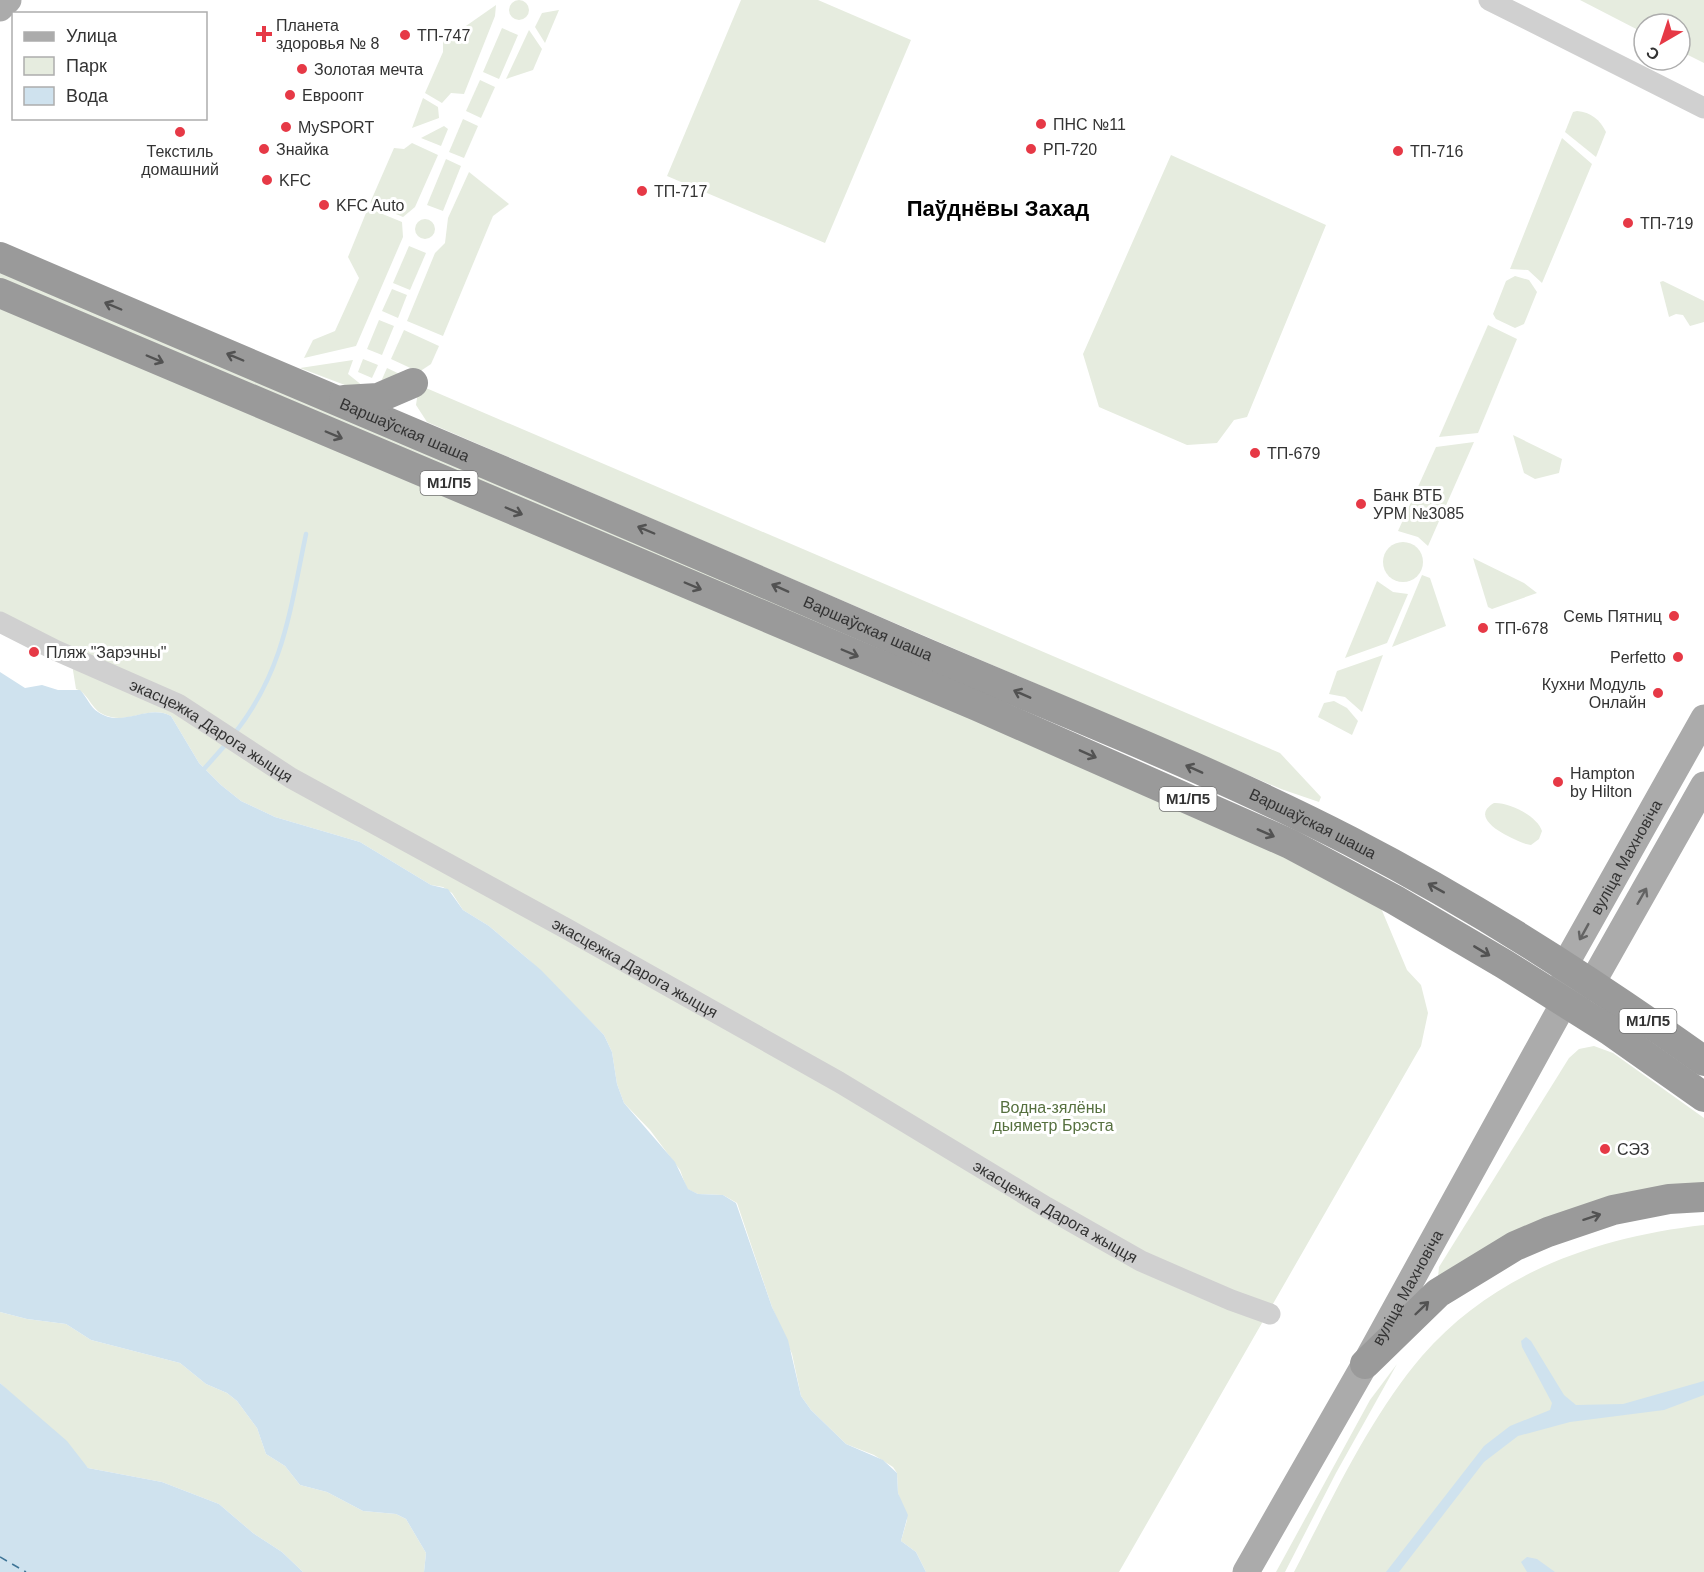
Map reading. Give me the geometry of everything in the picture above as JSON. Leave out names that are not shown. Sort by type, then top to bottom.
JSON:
[{"type":"highway","name":"Варшаўская шаша","points":[[0,257],[429,438],[988,679],[1050,722],[1290,844],[1404,905],[1565,1001],[1704,1096]]},
{"type":"highway","name":"Варшаўская шаша","points":[[0,293],[977,706],[1050,722],[1248,792],[1349,841],[1487,916],[1592,983],[1704,1061]]},
{"type":"highway","points":[[336,400],[378,398],[412,383],[409,398],[410,410],[414,421],[429,438]]},
{"type":"highway","points":[[977,706],[988,679]]},
{"type":"highway","points":[[1365,1364],[1438,1293],[1515,1246],[1613,1210],[1669,1199],[1704,1197]]},
{"type":"main road","points":[[0,8],[8,0]]},
{"type":"main road","name":"вуліца Махновіча","points":[[1565,1001],[1565,966],[1704,718]]},
{"type":"main road","name":"вуліца Махновіча","points":[[1246,1572],[1365,1364],[1565,1001],[1592,983],[1704,785]]},
{"type":"street","points":[[1489,0],[1704,108]]},
{"type":"street","name":"экасцежка Дарога жыцця","points":[[0,622],[55,650],[178,704],[291,778],[577,934],[839,1082],[1046,1207],[1141,1261],[1269,1314]]},
{"type":"green space","points":[[519,0],[526,3],[529,10],[526,17],[519,20],[512,17],[509,10],[512,3]]},
{"type":"green space","points":[[741,0],[818,0],[911,40],[825,243],[667,176]]},
{"type":"green space","points":[[1580,0],[1704,0],[1704,63],[1692,57],[1692,12],[1632,12],[1632,27]]},
{"type":"green space","points":[[496,5],[495,16],[464,94],[451,93],[442,103],[425,93],[443,52],[443,42]]},
{"type":"green space","points":[[559,10],[545,43],[535,27],[542,13]]},
{"type":"green space","points":[[502,28],[518,35],[499,79],[483,72]]},
{"type":"green space","points":[[529,30],[542,49],[533,70],[506,79]]},
{"type":"green space","points":[[480,80],[495,87],[481,118],[466,111]]},
{"type":"green space","points":[[423,98],[438,107],[439,118],[412,128]]},
{"type":"green space","points":[[1577,111],[1594,117],[1606,132],[1596,157],[1565,132],[1573,112]]},
{"type":"green space","points":[[463,119],[478,126],[464,158],[449,152]]},
{"type":"green space","points":[[444,126],[448,129],[441,146],[421,138]]},
{"type":"green space","points":[[1562,138],[1592,164],[1542,283],[1528,270],[1510,269]]},
{"type":"green space","points":[[412,143],[438,155],[415,207],[403,217],[370,203],[394,148],[404,149]]},
{"type":"green space","points":[[1171,155],[1326,225],[1247,417],[1234,420],[1217,443],[1187,445],[1099,407],[1083,354]]},
{"type":"green space","points":[[446,159],[461,166],[443,211],[427,205]]},
{"type":"green space","points":[[469,172],[509,204],[493,216],[443,336],[407,321],[435,253],[445,243],[448,218]]},
{"type":"green space","points":[[368,208],[402,222],[403,237],[356,346],[304,358],[313,340],[335,331],[359,278],[348,257]]},
{"type":"green space","points":[[425,219],[432,222],[435,229],[432,236],[425,239],[418,236],[415,229],[418,222]]},
{"type":"green space","points":[[409,246],[426,253],[410,290],[393,283]]},
{"type":"green space","points":[[0,272],[974,688],[0,281]]},
{"type":"green space","points":[[1515,276],[1529,280],[1537,292],[1524,324],[1515,328],[1496,319],[1493,314],[1506,281]]},
{"type":"green space","points":[[1663,281],[1704,301],[1704,322],[1690,326],[1683,315],[1676,314],[1669,317],[1660,282]]},
{"type":"green space","points":[[392,289],[407,295],[398,318],[382,311]]},
{"type":"green space","name":"Водна-зялёны дыяметр Брэста","points":[[0,304],[1259,838],[1378,901],[1407,970],[1421,985],[1428,1013],[1421,1046],[1119,1572],[926,1572],[916,1552],[901,1541],[907,1520],[898,1493],[897,1473],[893,1467],[874,1455],[846,1444],[811,1410],[801,1396],[792,1354],[772,1307],[737,1203],[723,1195],[698,1194],[687,1189],[680,1170],[650,1130],[624,1103],[617,1084],[612,1052],[604,1035],[528,959],[489,926],[463,910],[452,893],[443,887],[431,885],[360,842],[275,817],[241,801],[199,763],[171,716],[156,712],[119,718],[104,715],[81,691],[76,689],[71,658],[0,614]]},
{"type":"green space","points":[[379,320],[394,326],[382,355],[367,349]]},
{"type":"green space","points":[[1488,325],[1517,339],[1478,433],[1439,437]]},
{"type":"green space","points":[[404,330],[439,346],[431,364],[419,372],[391,359]]},
{"type":"green space","points":[[363,359],[378,365],[372,378],[358,372]]},
{"type":"green space","points":[[353,360],[348,374],[363,386],[379,386],[387,368],[408,378],[366,393],[300,368]]},
{"type":"green space","points":[[426,388],[1280,753],[1321,797],[1319,802],[1281,789],[427,422],[416,405],[418,392]]},
{"type":"green space","points":[[1513,435],[1562,459],[1559,473],[1535,479],[1524,473]]},
{"type":"green space","points":[[1474,442],[1428,546],[1418,537],[1398,531],[1436,447]]},
{"type":"green space","points":[[1403,542],[1417,548],[1423,562],[1417,576],[1403,582],[1389,576],[1383,562],[1389,548]]},
{"type":"green space","points":[[1473,558],[1524,583],[1537,593],[1492,609],[1488,607]]},
{"type":"green space","points":[[1422,575],[1430,578],[1446,626],[1392,647]]},
{"type":"green space","points":[[1377,581],[1393,592],[1408,594],[1387,643],[1345,658]]},
{"type":"green space","points":[[1383,655],[1362,712],[1345,697],[1329,694],[1337,671]]},
{"type":"green space","points":[[1334,701],[1347,708],[1358,721],[1352,735],[1318,717],[1324,703]]},
{"type":"green space","points":[[1494,803],[1507,805],[1529,815],[1542,831],[1539,839],[1531,845],[1526,844],[1494,828],[1485,815],[1487,809]]},
{"type":"green space","points":[[1594,1046],[1613,1053],[1704,1118],[1704,1190],[1438,1277],[1439,1267],[1569,1058],[1579,1049]]},
{"type":"green space","points":[[1704,1225],[1704,1572],[1294,1572],[1352,1460],[1386,1405],[1403,1379],[1450,1327],[1481,1302],[1515,1281],[1550,1264],[1625,1239]]},
{"type":"green space","points":[[0,1312],[27,1319],[66,1324],[91,1340],[180,1363],[206,1384],[227,1393],[237,1401],[257,1428],[266,1454],[285,1466],[300,1485],[327,1492],[363,1511],[396,1514],[406,1519],[426,1553],[424,1572],[303,1572],[282,1552],[253,1533],[219,1504],[162,1482],[88,1468],[0,1383]]},
{"type":"green space","points":[[1397,1364],[1336,1473],[1285,1572],[1276,1572],[1370,1400]]},
{"type":"water","points":[[0,672],[25,688],[42,685],[58,690],[80,690],[95,710],[107,717],[116,718],[153,712],[171,716],[199,763],[241,801],[275,817],[360,842],[431,885],[448,889],[463,910],[489,926],[541,970],[604,1035],[612,1052],[617,1084],[624,1103],[675,1162],[688,1189],[698,1194],[723,1195],[736,1203],[772,1307],[788,1340],[801,1396],[811,1410],[846,1444],[883,1460],[897,1473],[898,1493],[908,1515],[901,1541],[916,1552],[926,1572],[424,1572],[426,1553],[406,1519],[396,1514],[363,1511],[327,1492],[300,1485],[285,1466],[266,1454],[257,1428],[237,1401],[227,1393],[206,1384],[180,1363],[91,1340],[66,1324],[27,1319],[0,1312]]},
{"type":"water","points":[[1526,1337],[1531,1341],[1564,1395],[1576,1405],[1623,1404],[1704,1381],[1704,1395],[1664,1410],[1570,1422],[1518,1436],[1484,1462],[1399,1572],[1386,1572],[1484,1446],[1510,1426],[1550,1410],[1552,1403],[1522,1347],[1521,1341]]},
{"type":"water","points":[[0,1383],[67,1441],[88,1468],[162,1482],[219,1504],[253,1533],[282,1552],[303,1572],[0,1572]]},
{"type":"water","points":[[1527,1557],[1537,1559],[1555,1572],[1527,1572],[1521,1562]]},
{"type":"waterway","points":[[234,734],[251,710],[275,663],[283,639],[306,534]]},
{"type":"waterway","points":[[204,769],[227,743]]},
{"type":"ferry route","points":[[0,1557],[26,1572]]},
{"type":"place","name":"Планета здоровья № 8","points":[[264,34]]},
{"type":"place","name":"ТП-747","points":[[405,35]]},
{"type":"place","name":"Золотая мечта","points":[[302,69]]},
{"type":"place","name":"Евроопт","points":[[290,95]]},
{"type":"place","name":"ПНС №11","points":[[1041,124]]},
{"type":"place","name":"MySPORT","points":[[286,127]]},
{"type":"place","name":"Текстиль домашний","points":[[180,132]]},
{"type":"place","name":"Знайка","points":[[264,149]]},
{"type":"place","name":"РП-720","points":[[1031,149]]},
{"type":"place","name":"ТП-716","points":[[1398,151]]},
{"type":"place","name":"KFC","points":[[267,180]]},
{"type":"place","name":"ТП-717","points":[[642,191]]},
{"type":"place","name":"KFC Auto","points":[[324,205]]},
{"type":"place","name":"ТП-719","points":[[1628,223]]},
{"type":"place","name":"ТП-679","points":[[1255,453]]},
{"type":"place","name":"Банк ВТБ УРМ №3085","points":[[1361,504]]},
{"type":"place","name":"Семь Пятниц","points":[[1674,616]]},
{"type":"place","name":"ТП-678","points":[[1483,628]]},
{"type":"place","name":"Пляж \"Зарэчны\"","points":[[34,652]]},
{"type":"place","name":"Perfetto","points":[[1678,657]]},
{"type":"place","name":"Кухни Модуль Онлайн","points":[[1658,693]]},
{"type":"place","name":"Hampton by Hilton","points":[[1558,782]]},
{"type":"place","name":"СЭЗ","points":[[1605,1149]]},
{"type":"district","name":"Паўднёвы Захад","points":[[998,208]]}]
